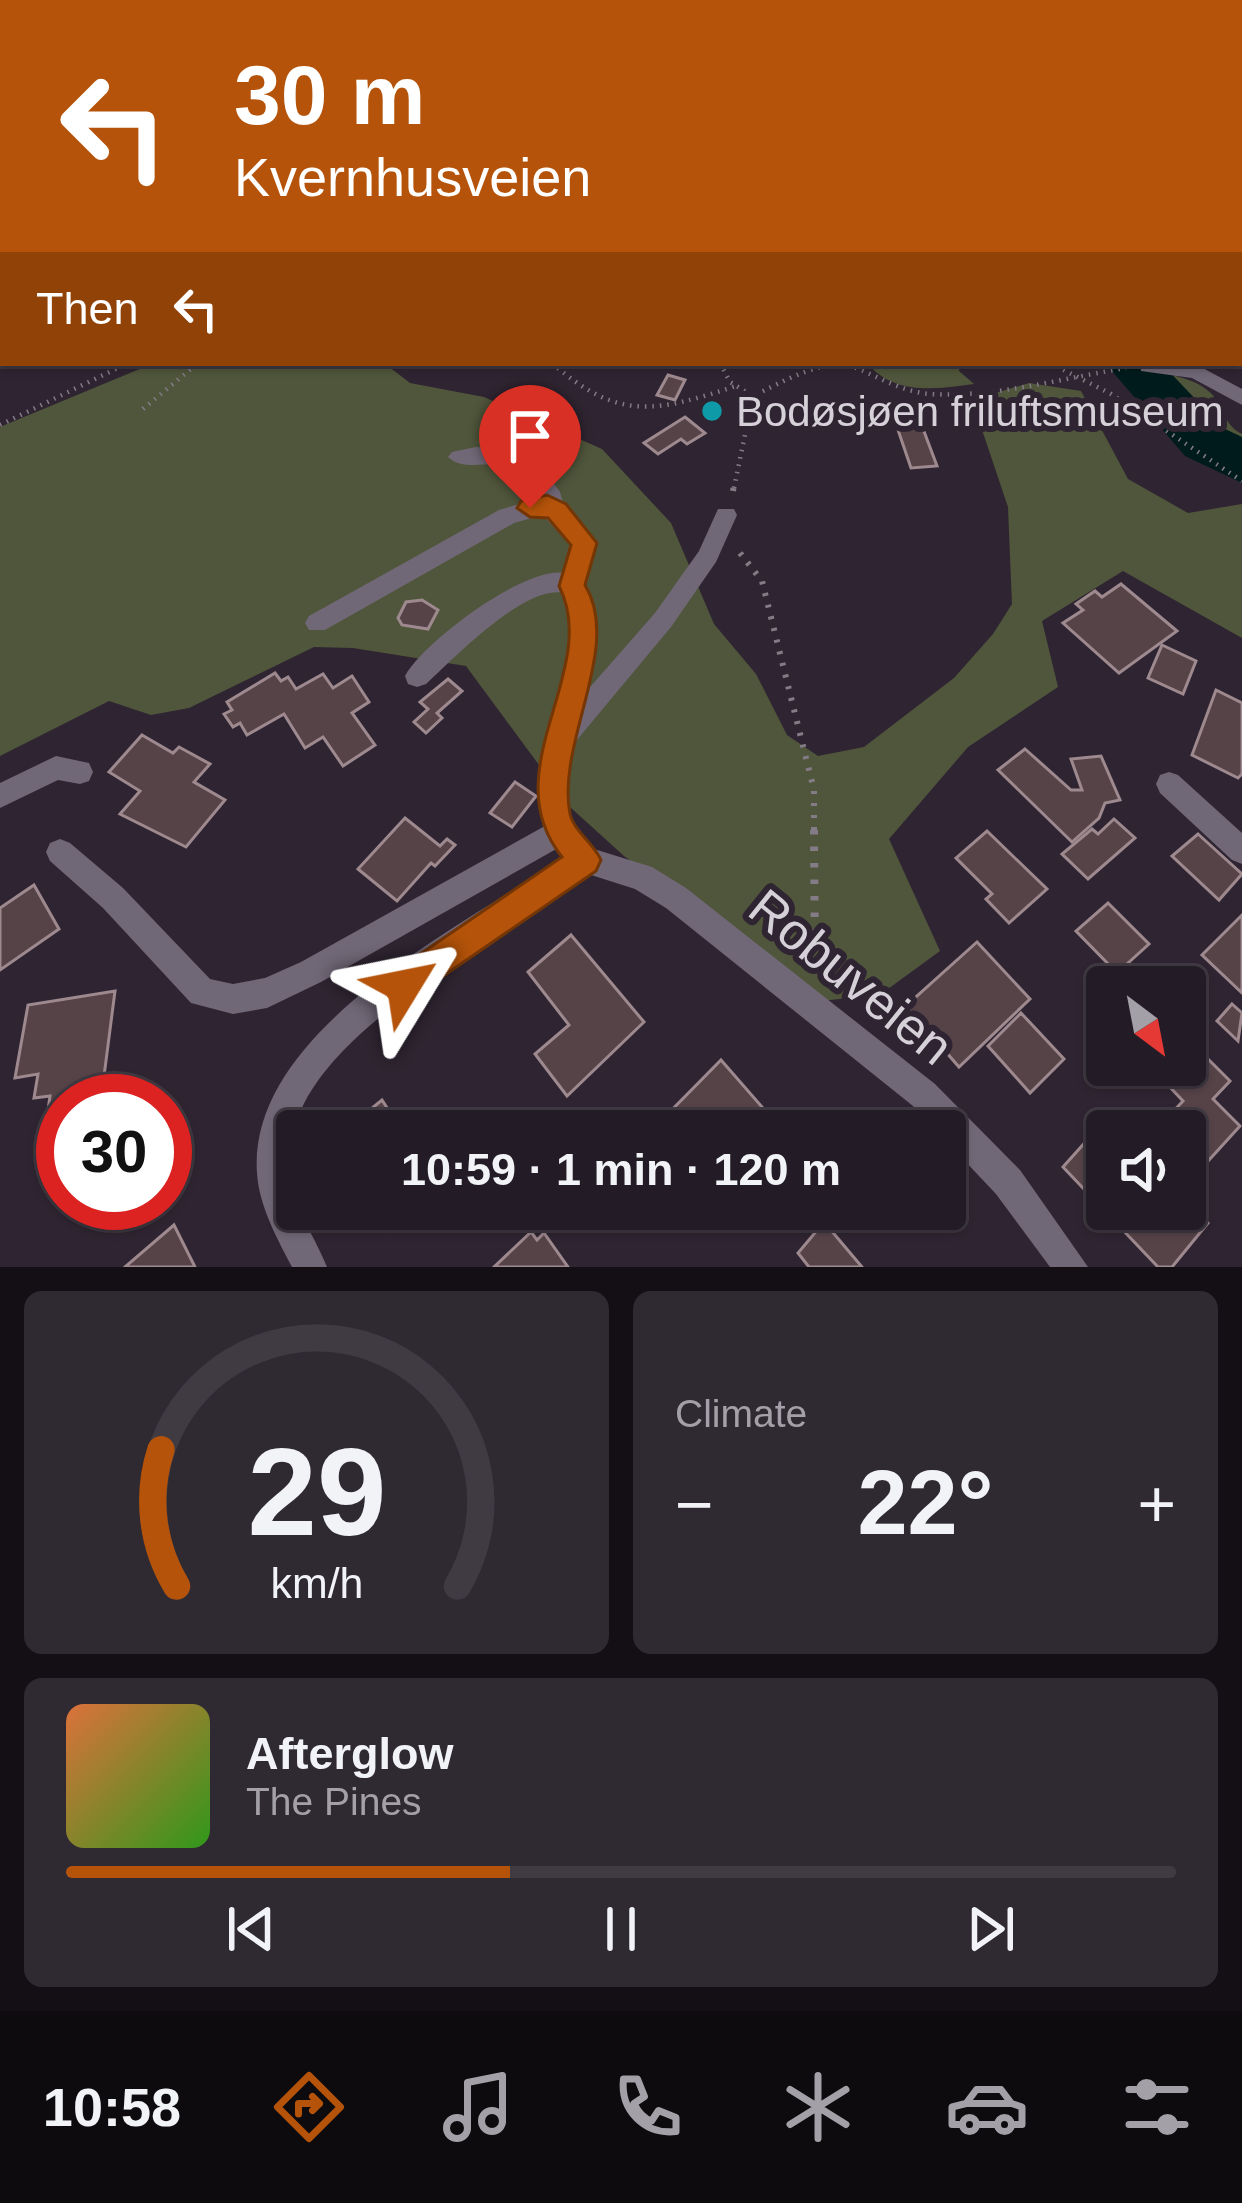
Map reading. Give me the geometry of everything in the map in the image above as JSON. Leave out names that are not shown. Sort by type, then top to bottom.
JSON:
[{"type":"street","points":[[1148,366],[1197,372],[1242,398]]},
{"type":"street","points":[[459,457],[492,452],[520,459],[544,478],[554,509]]},
{"type":"street","points":[[317,623],[507,516],[547,505],[584,543],[572,586]]},
{"type":"street","points":[[564,736],[663,620],[708,556],[723,521]]},
{"type":"street","points":[[310,1267],[280,1204],[272,1167],[287,1102],[304,1073],[376,1006],[585,860],[556,825],[553,778],[584,635],[585,607],[572,586],[550,578],[536,582],[417,676]]},
{"type":"street","points":[[0,796],[56,768],[80,772]]},
{"type":"street","points":[[1169,784],[1242,851]]},
{"type":"street","points":[[60,852],[113,898],[202,992],[233,999],[267,993],[311,972],[561,832]]},
{"type":"street","name":"Robuveien","points":[[585,860],[642,877],[676,898],[924,1095],[1008,1182],[1071,1267]]},
{"type":"path","points":[[0,425],[122,366]]},
{"type":"path","points":[[142,409],[194,366]]},
{"type":"path","points":[[556,366],[588,393],[655,406],[679,406],[736,386]]},
{"type":"path","points":[[722,366],[736,386],[753,396]]},
{"type":"path","points":[[753,396],[807,370],[846,366]]},
{"type":"path","points":[[857,366],[876,380],[926,394],[967,393],[1124,369]]},
{"type":"path","points":[[1055,366],[1111,394],[1242,482]]},
{"type":"path","points":[[753,396],[723,521],[762,581],[814,790],[815,1009]]},
{"type":"green space","points":[[147,366],[388,366],[410,383],[484,397],[602,449],[671,523],[714,624],[756,674],[787,735],[818,756],[864,747],[954,678],[1012,604],[1008,507],[972,400],[1029,383],[1081,391],[1128,479],[1188,513],[1242,504],[1242,638],[1123,571],[1042,621],[1058,687],[968,747],[889,839],[940,951],[881,994],[822,1001],[624,856],[570,807],[466,666],[353,648],[314,647],[189,708],[151,715],[109,701],[0,756],[0,427]]},
{"type":"green space","points":[[870,366],[960,366],[959,371],[974,384],[916,388],[878,374]]},
{"type":"green space","points":[[1149,373],[1179,377],[1206,389],[1230,425],[1242,434],[1242,451],[1206,439]]},
{"type":"building","points":[[668,375],[685,380],[675,400],[657,395]]},
{"type":"building","points":[[685,417],[705,433],[687,444],[681,439],[658,454],[644,443]]},
{"type":"building","points":[[922,426],[937,466],[911,468],[897,427]]},
{"type":"building","points":[[1121,584],[1177,631],[1119,673],[1063,623],[1083,610],[1076,604],[1095,591],[1102,597]]},
{"type":"building","points":[[422,600],[438,610],[428,629],[402,625],[398,618],[406,602]]},
{"type":"building","points":[[1162,645],[1196,661],[1183,694],[1148,678]]},
{"type":"building","points":[[275,673],[281,681],[288,677],[296,689],[323,674],[333,688],[352,676],[369,702],[352,713],[375,745],[343,766],[323,737],[305,748],[284,714],[247,735],[240,723],[233,727],[224,714],[232,710],[227,702]]},
{"type":"building","points":[[448,679],[462,691],[437,713],[442,718],[426,733],[414,722],[428,709],[420,702]]},
{"type":"building","points":[[1216,690],[1242,703],[1242,774],[1238,778],[1192,755]]},
{"type":"building","points":[[142,735],[173,753],[179,747],[210,764],[194,782],[225,800],[186,847],[120,814],[140,791],[109,772]]},
{"type":"building","points":[[1025,749],[1071,790],[1082,790],[1071,759],[1101,756],[1120,800],[1105,803],[1099,818],[1072,842],[998,770]]},
{"type":"building","points":[[515,782],[536,796],[512,827],[490,813]]},
{"type":"building","points":[[405,818],[440,846],[447,839],[455,845],[435,866],[431,863],[397,901],[358,869]]},
{"type":"building","points":[[1114,819],[1135,838],[1088,879],[1062,854],[1092,829],[1098,834]]},
{"type":"building","points":[[987,831],[1047,889],[1009,923],[986,899],[992,894],[956,858]]},
{"type":"building","points":[[1198,834],[1242,874],[1219,900],[1172,856]]},
{"type":"building","points":[[34,885],[59,929],[0,970],[0,908]]},
{"type":"building","points":[[1108,903],[1149,944],[1125,966],[1110,966],[1076,931]]},
{"type":"building","points":[[1242,915],[1242,993],[1202,955]]},
{"type":"building","points":[[571,935],[644,1022],[567,1096],[535,1054],[569,1025],[528,972]]},
{"type":"building","points":[[977,942],[1030,999],[959,1067],[906,1006]]},
{"type":"building","points":[[115,991],[104,1074],[15,1078],[28,1005]]},
{"type":"building","points":[[1232,1004],[1242,1013],[1238,1041],[1217,1021]]},
{"type":"building","points":[[1021,1013],[1064,1059],[1030,1093],[988,1046]]},
{"type":"building","points":[[1206,1057],[1230,1081],[1213,1099],[1240,1126],[1209,1160],[1206,1110],[1175,1110],[1183,1101],[1169,1086],[1206,1086]]},
{"type":"building","points":[[721,1060],[765,1110],[672,1110]]},
{"type":"building","points":[[382,1100],[388,1110],[370,1110]]},
{"type":"building","points":[[1086,1141],[1086,1191],[1063,1167]]},
{"type":"building","points":[[168,1230],[176,1230],[195,1267],[125,1267]]},
{"type":"building","points":[[817,1230],[831,1230],[862,1267],[809,1267],[798,1253]]},
{"type":"building","points":[[1123,1230],[1202,1230],[1172,1267],[1158,1267]]},
{"type":"building","points":[[531,1232],[537,1240],[544,1233],[568,1267],[494,1267]]},
{"type":"waterway","points":[[1134,366],[1204,442],[1242,462]]},
{"type":"place","name":"Bodøsjøen friluftsmuseum","points":[[712,411]]},
{"type":"route","points":[[404,986],[585,860],[556,825],[553,778],[584,635],[585,607],[572,586],[584,543],[557,511],[547,505],[530,508]]}]
